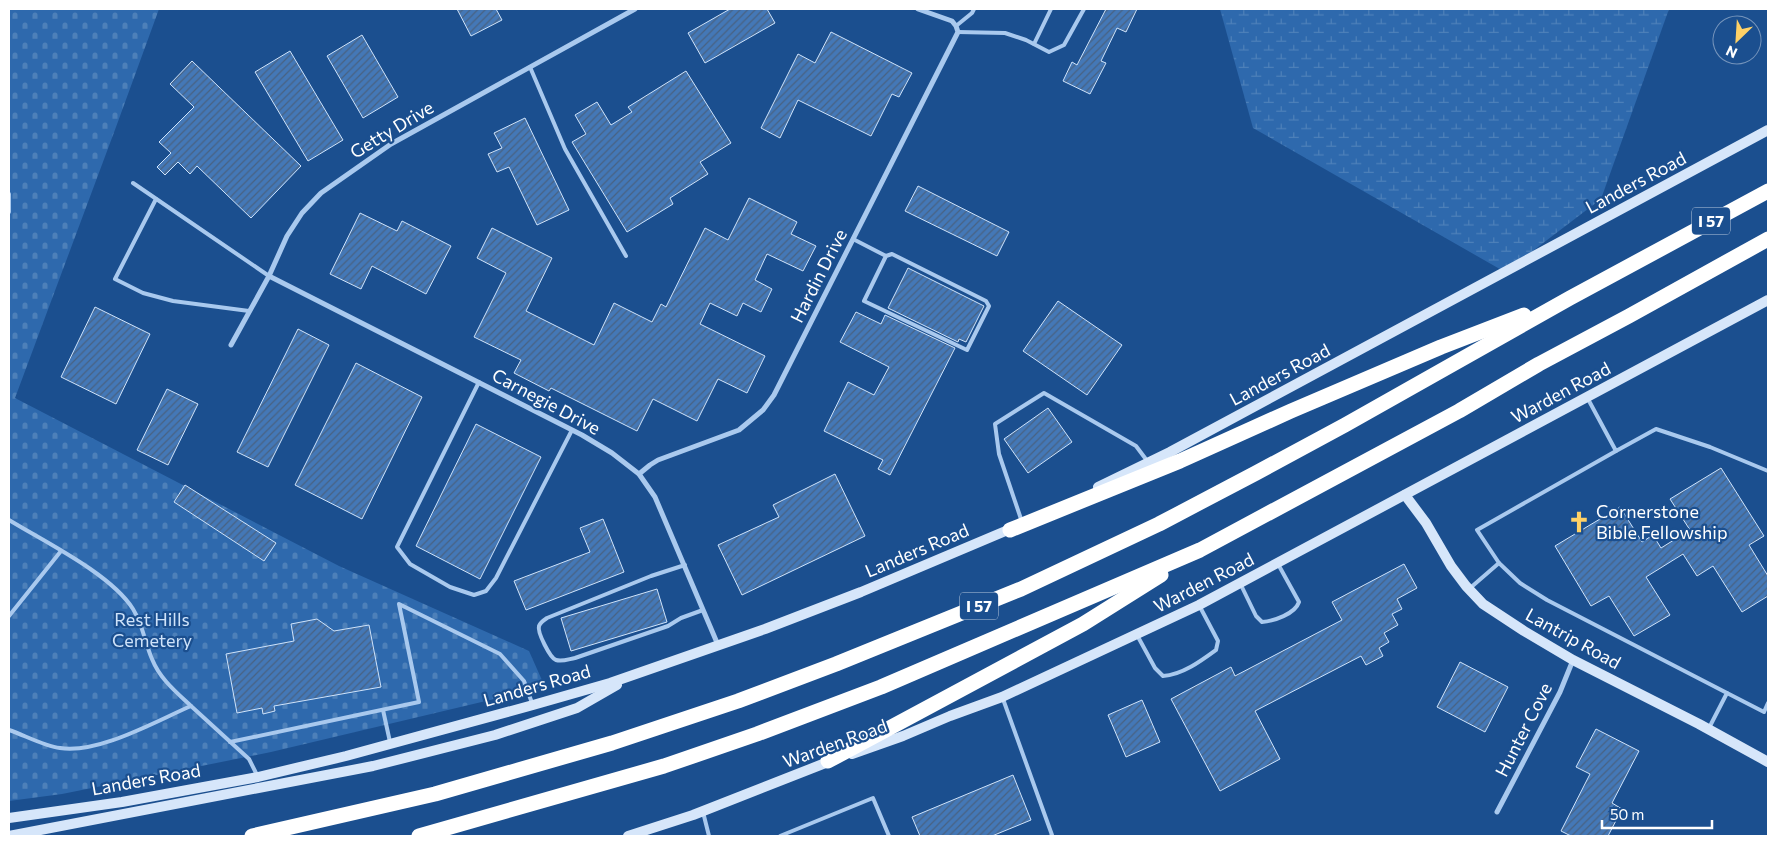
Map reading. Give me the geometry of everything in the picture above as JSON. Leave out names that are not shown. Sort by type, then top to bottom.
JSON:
[{"type":"highway","name":"I 57","points":[[252,836],[435,794],[612,743],[738,701],[1021,589],[1159,524],[1345,425],[1570,298],[1768,191]]},
{"type":"highway","name":"I 57","points":[[419,836],[664,766],[757,734],[881,687],[1200,550],[1459,411],[1539,364],[1768,239]]},
{"type":"highway","points":[[1016,527],[1180,461],[1441,347],[1570,298]]},
{"type":"highway","points":[[828,761],[1083,624],[1200,550]]},
{"type":"main road","name":"Landers Road","points":[[9,818],[122,802],[258,776],[346,756],[533,705],[637,673],[765,629],[852,595],[1016,527],[1148,463],[1768,130]]},
{"type":"main road","name":"Warden Road","points":[[628,836],[703,812],[828,761],[896,739],[1002,697],[1200,605],[1768,300]]},
{"type":"main road","name":"Lantrip Road","points":[[1405,495],[1426,523],[1451,566],[1483,604],[1573,660],[1709,729],[1768,762]]},
{"type":"main road","points":[[9,836],[373,766],[495,735],[577,708],[637,673]]},
{"type":"street","name":"Getty Drive","points":[[231,345],[269,276],[287,236],[302,213],[321,193],[391,144],[634,9]]},
{"type":"street","points":[[918,9],[952,21],[958,32]]},
{"type":"street","name":"Hardin Drive","points":[[639,474],[658,460],[738,430],[763,410],[774,395],[958,32]]},
{"type":"street","name":"Carnegie Drive","points":[[269,276],[572,430],[612,453],[639,474],[655,497],[718,645]]},
{"type":"street","name":"Hunter Cove","points":[[1497,812],[1560,692],[1573,660]]},
{"type":"lane","points":[[956,26],[972,13],[974,9]]},
{"type":"lane","points":[[1034,44],[1051,9]]},
{"type":"lane","points":[[958,32],[1005,32],[1049,52],[1064,45],[1084,9]]},
{"type":"lane","points":[[530,67],[565,149],[626,256]]},
{"type":"lane","points":[[133,183],[269,276]]},
{"type":"lane","points":[[9,194],[9,212]]},
{"type":"lane","points":[[156,199],[115,279],[143,293],[173,301],[249,311]]},
{"type":"lane","points":[[853,239],[886,256],[892,254],[986,301],[988,306],[967,350],[864,301],[886,256]]},
{"type":"lane","points":[[479,382],[397,548],[410,564],[450,588],[474,595],[486,591],[496,578],[572,430]]},
{"type":"lane","points":[[1016,527],[998,454],[995,424],[1044,393],[1136,446],[1148,463]]},
{"type":"lane","points":[[1587,398],[1616,451]]},
{"type":"lane","points":[[1768,471],[1710,447],[1656,429],[1477,530],[1499,563],[1520,583],[1547,600],[1764,712],[1768,703]]},
{"type":"lane","points":[[9,520],[104,578],[122,595],[133,609],[144,633],[152,659],[162,678],[249,759],[258,776]]},
{"type":"lane","points":[[9,616],[61,551]]},
{"type":"lane","points":[[1240,584],[1259,620],[1262,622],[1288,613],[1298,607],[1299,602],[1278,563]]},
{"type":"lane","points":[[1469,589],[1499,563]]},
{"type":"lane","points":[[685,565],[651,576],[547,618],[539,624],[538,630],[550,656],[560,661],[576,658],[668,626],[681,618],[702,610]]},
{"type":"lane","points":[[230,742],[419,702],[400,604],[500,654],[524,681],[533,705]]},
{"type":"lane","points":[[1136,634],[1155,668],[1163,676],[1171,675],[1200,662],[1216,650],[1218,641],[1200,605]]},
{"type":"lane","points":[[1709,729],[1727,693]]},
{"type":"lane","points":[[1002,697],[1051,836]]},
{"type":"lane","points":[[9,730],[59,748],[75,749],[115,740],[192,706]]},
{"type":"lane","points":[[383,710],[390,744]]},
{"type":"lane","points":[[780,836],[873,798],[889,836]]},
{"type":"lane","points":[[703,812],[709,836]]},
{"type":"green space","name":"Rest Hills Cemetery","points":[[9,9],[159,9],[15,398],[339,566],[529,651],[545,687],[271,752],[62,794],[9,801]]},
{"type":"green space","points":[[1220,9],[1669,9],[1601,199],[1505,272],[1253,128]]},
{"type":"building","points":[[457,9],[496,9],[502,20],[471,36]]},
{"type":"building","points":[[730,9],[767,9],[775,23],[705,63],[688,33]]},
{"type":"building","points":[[1106,9],[1137,9],[1126,32],[1117,28],[1101,61],[1106,63],[1090,94],[1063,81],[1072,62],[1077,65]]},
{"type":"building","points":[[831,32],[912,73],[899,97],[892,94],[871,136],[798,100],[780,138],[761,128],[798,54],[815,63]]},
{"type":"building","points":[[362,35],[398,97],[363,118],[327,56]]},
{"type":"building","points":[[290,51],[343,140],[308,161],[255,72]]},
{"type":"building","points":[[192,61],[301,166],[251,218],[197,166],[190,174],[178,162],[165,175],[157,167],[171,153],[159,142],[194,107],[170,84]]},
{"type":"building","points":[[686,71],[731,143],[700,162],[708,174],[670,198],[673,204],[627,232],[572,142],[586,134],[575,115],[597,102],[611,125],[632,112],[628,107]]},
{"type":"building","points":[[525,118],[569,210],[537,225],[509,167],[497,172],[488,154],[502,148],[494,133]]},
{"type":"building","points":[[918,186],[1009,232],[997,256],[905,211]]},
{"type":"building","points":[[749,198],[797,222],[791,234],[816,246],[803,271],[767,254],[755,280],[772,289],[761,312],[743,303],[737,316],[710,303],[700,324],[765,356],[747,393],[718,379],[697,421],[653,399],[637,431],[551,388],[549,391],[514,373],[521,360],[474,337],[506,273],[477,258],[492,228],[552,258],[526,311],[594,345],[614,303],[652,322],[661,304],[666,307],[705,228],[728,240]]},
{"type":"building","points":[[360,213],[397,231],[402,221],[451,246],[426,294],[372,266],[361,289],[330,274]]},
{"type":"building","points":[[908,268],[984,306],[966,342],[959,339],[958,342],[888,308]]},
{"type":"building","points":[[1058,301],[1122,345],[1087,395],[1023,351]]},
{"type":"building","points":[[95,307],[150,334],[116,404],[61,377]]},
{"type":"building","points":[[856,312],[881,324],[885,315],[955,348],[890,475],[878,469],[883,460],[824,431],[848,382],[874,395],[889,367],[840,342]]},
{"type":"building","points":[[298,329],[329,345],[268,467],[237,452]]},
{"type":"building","points":[[356,363],[422,397],[362,519],[295,485]]},
{"type":"building","points":[[167,389],[198,404],[168,465],[137,450]]},
{"type":"building","points":[[1048,408],[1072,442],[1028,473],[1004,439]]},
{"type":"building","points":[[476,424],[541,457],[480,579],[416,546]]},
{"type":"building","points":[[1721,468],[1764,536],[1749,545],[1768,576],[1768,596],[1742,612],[1713,566],[1697,576],[1683,554],[1646,577],[1670,615],[1634,636],[1609,596],[1591,606],[1555,546],[1620,507],[1642,542],[1653,535],[1661,548],[1690,530],[1670,499]]},
{"type":"building","points":[[835,474],[865,536],[742,595],[718,545],[779,517],[773,505]]},
{"type":"building","points":[[185,485],[276,543],[264,561],[174,502]]},
{"type":"building","points":[[603,519],[624,572],[526,610],[514,581],[590,552],[580,528]]},
{"type":"building","points":[[1404,564],[1417,588],[1397,599],[1402,609],[1392,614],[1398,625],[1384,633],[1389,642],[1379,648],[1383,656],[1366,665],[1361,656],[1255,711],[1280,759],[1220,791],[1171,699],[1231,667],[1235,676],[1342,620],[1332,602]]},
{"type":"building","points":[[657,589],[667,622],[571,651],[561,618]]},
{"type":"building","points":[[317,619],[334,631],[369,625],[381,687],[274,706],[275,711],[263,714],[262,708],[237,713],[226,654],[294,641],[291,624]]},
{"type":"building","points":[[1460,662],[1508,687],[1485,732],[1437,707]]},
{"type":"building","points":[[1142,700],[1160,742],[1126,757],[1108,715]]},
{"type":"building","points":[[1596,729],[1639,751],[1612,803],[1622,809],[1608,836],[1571,836],[1561,831],[1590,774],[1576,767]]},
{"type":"building","points":[[1013,775],[1031,820],[992,836],[920,836],[912,817]]},
{"type":"place","name":"Cornerstone Bible Fellowship","points":[[1579,522]]}]
